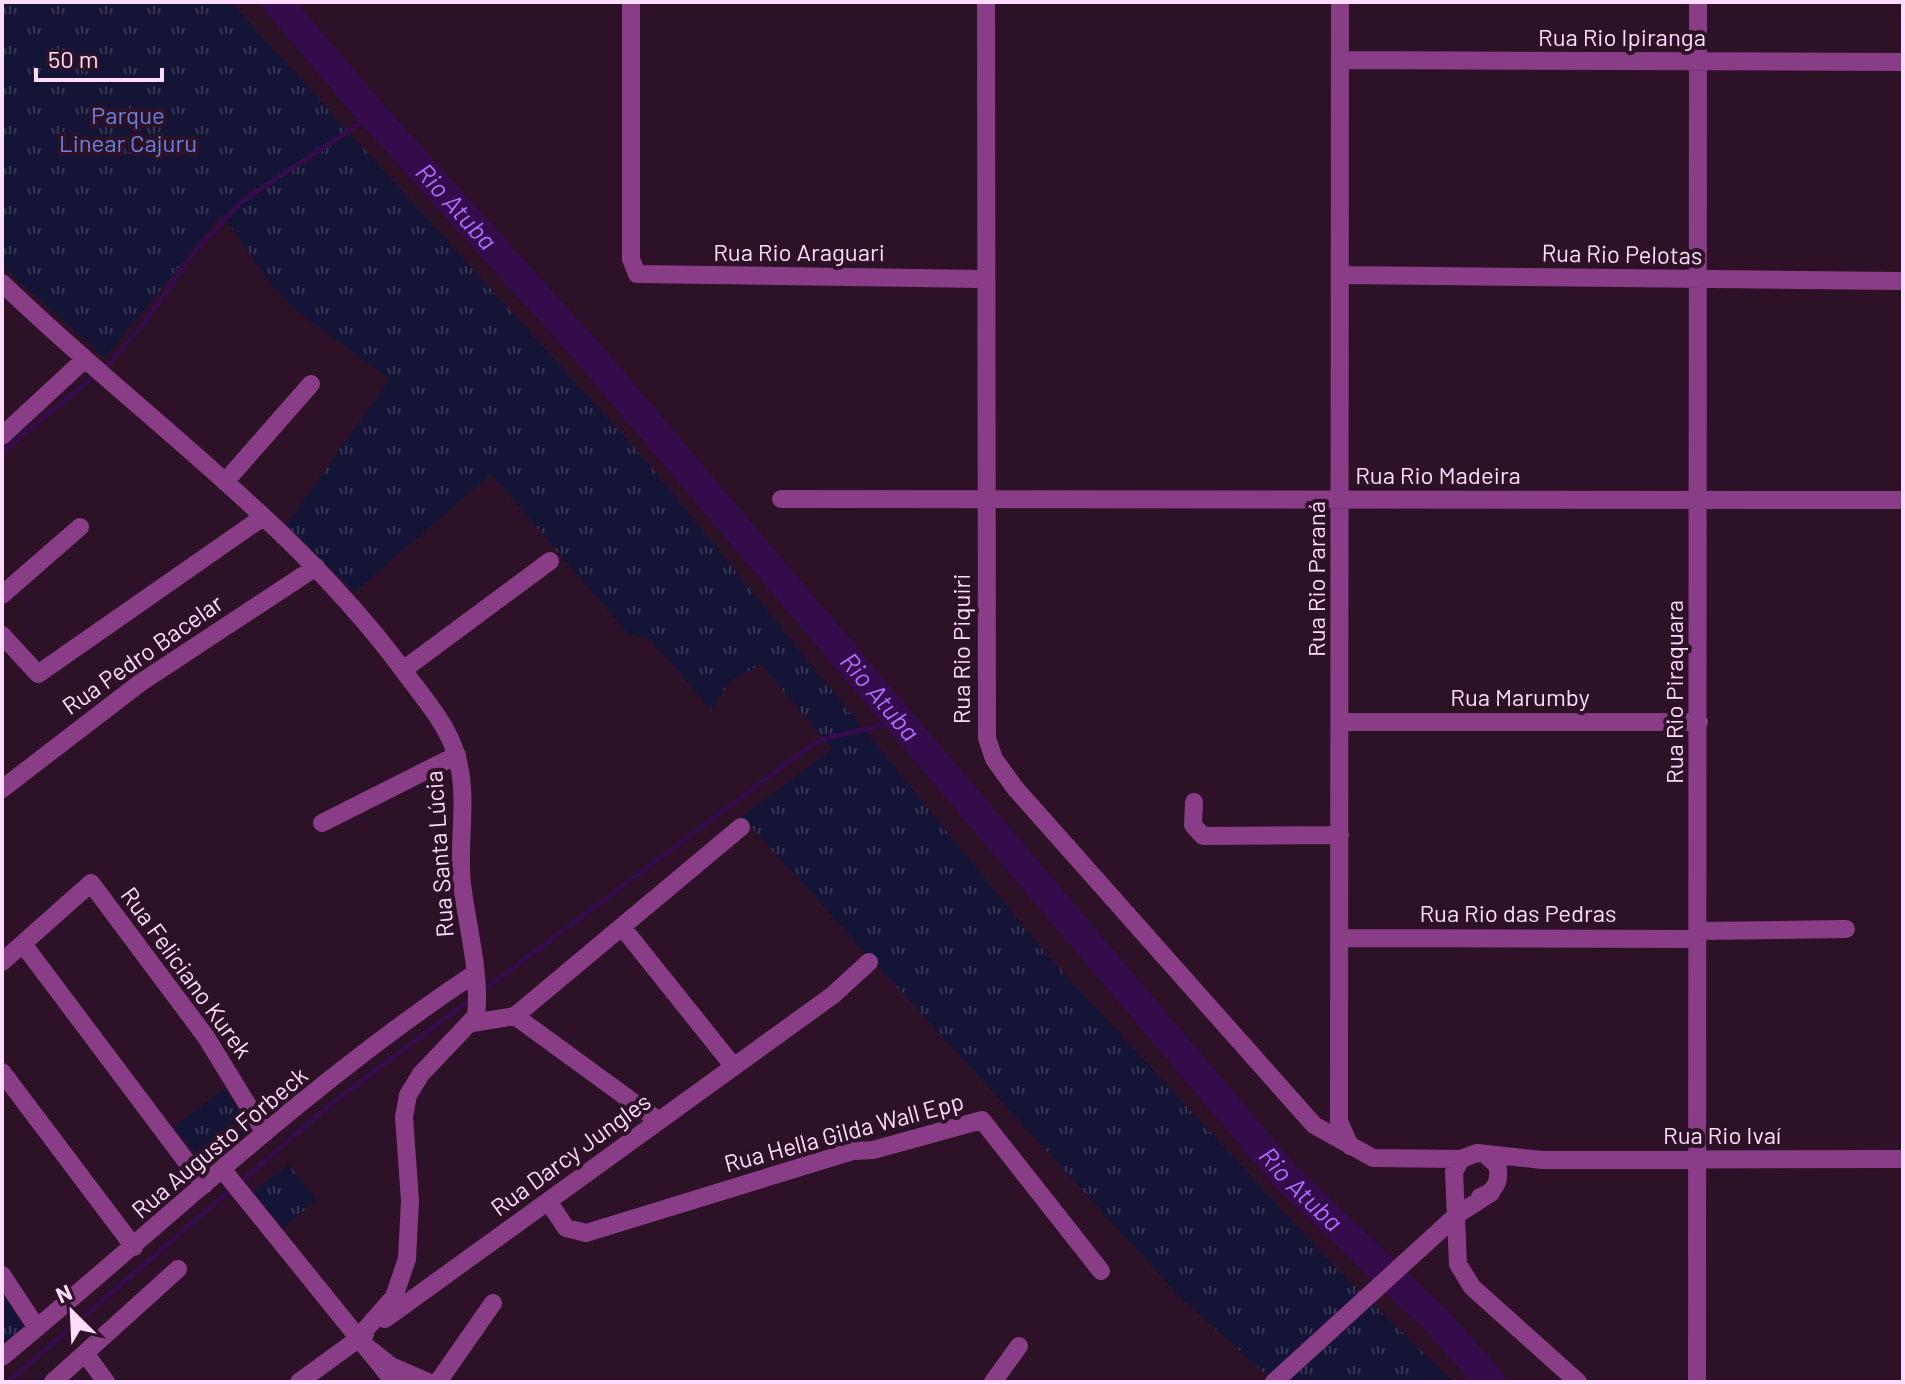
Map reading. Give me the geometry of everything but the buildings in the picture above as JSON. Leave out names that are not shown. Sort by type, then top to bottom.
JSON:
[{"type":"street","name":"Rua Rio Araguari","points":[[631,2],[631,251],[632,268],[637,274],[985,279]]},
{"type":"street","name":"Rua Rio Piquiri","points":[[986,2],[987,738],[994,759],[1015,788],[1298,1110],[1314,1125],[1356,1150]]},
{"type":"street","name":"Rua Rio Paraná","points":[[1340,2],[1339,1121],[1347,1143],[1356,1150]]},
{"type":"street","name":"Rua Rio Piraquara","points":[[1697,1382],[1698,2]]},
{"type":"street","name":"Rua Rio Ipiranga","points":[[1340,60],[1903,62]]},
{"type":"street","name":"Rua Rio Pelotas","points":[[1341,275],[1903,281]]},
{"type":"street","name":"Rua Santa Lúcia","points":[[2,283],[316,567],[359,613],[442,723],[457,755],[463,803],[462,880],[474,974],[475,1016]]},
{"type":"street","points":[[2,436],[84,360]]},
{"type":"street","points":[[225,482],[311,384]]},
{"type":"street","name":"Rua Rio Madeira","points":[[781,499],[1903,500]]},
{"type":"street","points":[[2,635],[38,674],[263,517]]},
{"type":"street","points":[[2,595],[80,527]]},
{"type":"street","points":[[403,670],[550,561]]},
{"type":"street","name":"Rua Pedro Bacelar","points":[[2,789],[140,683],[316,567]]},
{"type":"street","name":"Rua Marumby","points":[[1340,722],[1699,722]]},
{"type":"street","points":[[322,823],[457,755]]},
{"type":"street","points":[[1194,802],[1193,825],[1203,836],[1340,835]]},
{"type":"street","points":[[515,1016],[741,827]]},
{"type":"street","name":"Rua Feliciano Kurek","points":[[23,944],[91,883],[206,1037],[265,1133]]},
{"type":"street","points":[[622,927],[734,1067]]},
{"type":"street","name":"Rua Rio das Pedras","points":[[1339,938],[1697,935],[1846,929]]},
{"type":"street","points":[[2,962],[23,944],[204,1185]]},
{"type":"street","name":"Rua Darcy Jungles","points":[[299,1382],[833,995],[869,962]]},
{"type":"street","name":"Rua Augusto Forbeck","points":[[2,1357],[265,1133],[394,1029],[474,974]]},
{"type":"street","points":[[357,1339],[394,1297],[407,1259],[410,1200],[404,1117],[408,1095],[421,1074],[475,1016],[515,1016],[659,1121]]},
{"type":"street","points":[[2,1072],[134,1247]]},
{"type":"street","name":"Rua Hella Gilda Wall Epp","points":[[548,1201],[566,1228],[586,1233],[853,1151],[873,1150],[982,1120],[1101,1271]]},
{"type":"street","points":[[1356,1150],[1373,1158],[1461,1159],[1454,1180],[1458,1264],[1472,1287],[1578,1382]]},
{"type":"street","name":"Rua Rio Ivaí","points":[[1461,1159],[1477,1153],[1542,1160],[1903,1159]]},
{"type":"street","points":[[1454,1180],[1464,1195],[1482,1197],[1494,1187],[1497,1165],[1486,1155]]},
{"type":"street","name":"Rua Rio Ivaí","points":[[1274,1382],[1458,1214],[1494,1187],[1542,1160]]},
{"type":"street","points":[[222,1169],[394,1382]]},
{"type":"street","points":[[53,1382],[178,1269]]},
{"type":"street","points":[[2,1275],[37,1328]]},
{"type":"street","points":[[438,1382],[493,1303]]},
{"type":"street","points":[[357,1339],[391,1366],[428,1382]]},
{"type":"street","points":[[993,1382],[1019,1346]]},
{"type":"street","points":[[85,1353],[106,1382]]},
{"type":"green space","name":"Parque Linear Cajuru","points":[[2,2],[231,2],[641,455],[1047,955],[1331,1263],[1453,1382],[1285,1382],[1263,1372],[1179,1296],[742,817],[832,749],[761,664],[731,681],[711,710],[650,639],[629,635],[491,474],[355,592],[286,525],[390,379],[299,313],[273,287],[222,214],[105,358],[2,266]]},
{"type":"green space","points":[[225,1088],[250,1132],[206,1168],[174,1127]]},
{"type":"green space","points":[[288,1164],[317,1200],[283,1228],[253,1192]]},
{"type":"green space","points":[[2,1294],[25,1327],[2,1347]]},
{"type":"waterway","name":"Rio Atuba","points":[[277,2],[373,115],[591,356],[1287,1178],[1435,1319],[1491,1382]]},
{"type":"waterway","points":[[2,452],[110,363],[144,323],[195,251],[242,201],[373,115]]},
{"type":"waterway","points":[[482,991],[803,751],[825,738],[899,722]]},
{"type":"waterway","points":[[243,1180],[331,1104],[471,999]]},
{"type":"waterway","points":[[8,1382],[228,1192]]}]
